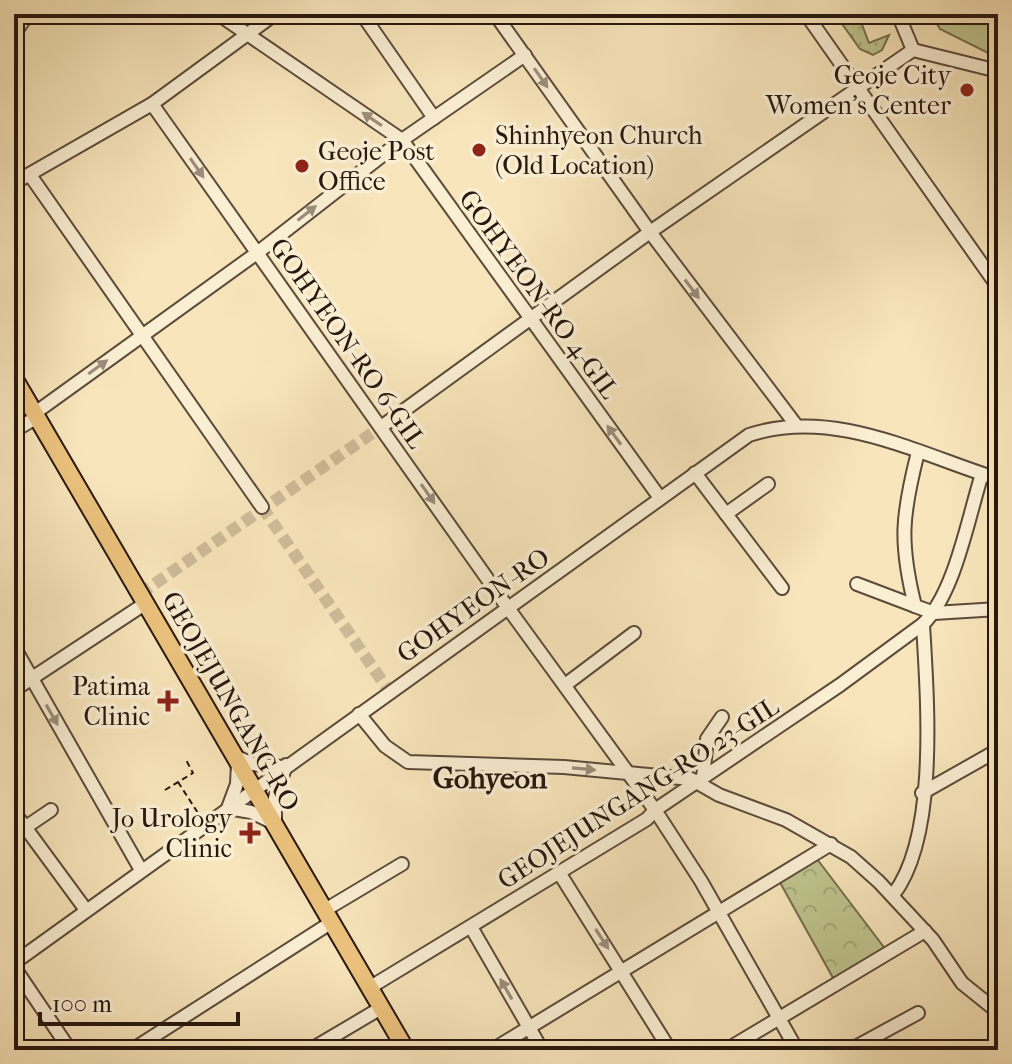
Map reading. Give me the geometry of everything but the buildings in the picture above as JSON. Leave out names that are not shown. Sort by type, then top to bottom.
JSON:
[{"type":"main road","name":"GEOJEJUNGANG-RO","points":[[14,378],[406,1050]]},
{"type":"street","points":[[14,34],[28,14]]},
{"type":"street","name":"GOHYEON-RO 4-GIL","points":[[218,14],[402,140],[660,498]]},
{"type":"street","points":[[14,183],[152,104],[275,14]]},
{"type":"street","points":[[362,14],[434,118]]},
{"type":"street","points":[[495,14],[650,232],[796,425]]},
{"type":"street","points":[[806,14],[859,85],[998,287]]},
{"type":"street","points":[[817,14],[823,37]]},
{"type":"street","points":[[898,14],[913,50]]},
{"type":"street","points":[[381,427],[650,232],[913,50],[998,71]]},
{"type":"street","points":[[14,431],[257,253],[402,140],[525,55]]},
{"type":"street","name":"GOHYEON-RO 6-GIL","points":[[152,104],[508,608],[655,810],[719,912],[797,1050]]},
{"type":"street","points":[[30,175],[262,507]]},
{"type":"street","name":"GOHYEON-RO","points":[[14,965],[284,766],[749,435],[796,425],[859,432],[998,479]]},
{"type":"street","points":[[915,606],[905,564],[903,508],[918,452]]},
{"type":"street","points":[[695,473],[782,588]]},
{"type":"street","name":"GEOJEJUNGANG-RO 23-GIL","points":[[369,988],[647,819],[655,810],[840,685],[923,624],[934,613],[945,589],[982,474]]},
{"type":"street","points":[[726,514],[768,484]]},
{"type":"street","points":[[857,584],[934,613],[998,609]]},
{"type":"street","points":[[14,690],[146,603]]},
{"type":"street","points":[[893,895],[911,868],[922,793],[928,705],[923,624]]},
{"type":"street","points":[[565,685],[634,633]]},
{"type":"street","points":[[14,647],[141,870]]},
{"type":"street","points":[[359,714],[385,746],[408,762],[628,772],[699,780],[786,820],[851,857],[893,895],[925,931],[962,983],[998,1012]]},
{"type":"street","points":[[699,780],[707,739],[722,717]]},
{"type":"street","points":[[922,793],[998,750]]},
{"type":"street","points":[[237,757],[261,766],[284,766],[275,798],[275,823],[251,812],[228,808],[237,784],[237,757]]},
{"type":"street","points":[[20,828],[51,810]]},
{"type":"street","points":[[14,812],[20,828],[86,910]]},
{"type":"street","points":[[492,1050],[831,844]]},
{"type":"street","points":[[132,1050],[402,864]]},
{"type":"street","points":[[560,874],[670,1050]]},
{"type":"street","points":[[471,927],[542,1050]]},
{"type":"street","points":[[726,1050],[925,931]]},
{"type":"street","points":[[14,965],[70,1050]]},
{"type":"street","points":[[310,1050],[381,1008]]},
{"type":"street","points":[[850,1050],[918,1013]]},
{"type":"path","points":[[165,790],[193,773],[185,758]]},
{"type":"path","points":[[178,782],[205,824]]},
{"type":"green space","points":[[835,14],[858,14],[869,43],[889,35],[882,50],[873,55],[860,49]]},
{"type":"green space","points":[[931,14],[998,14],[998,58],[940,29]]},
{"type":"green space","points":[[814,855],[889,954],[837,985],[777,877]]},
{"type":"tunnel","points":[[140,594],[381,427]]},
{"type":"tunnel","points":[[262,507],[389,691]]},
{"type":"place","name":"Geoje City Women's Center","points":[[967,90]]},
{"type":"place","name":"Shinhyeon Church (Old Location)","points":[[479,150]]},
{"type":"place","name":"Geoje Post Office","points":[[302,166]]},
{"type":"place","name":"Patima Clinic","points":[[168,701]]},
{"type":"place","name":"Jo Urology Clinic","points":[[250,833]]},
{"type":"district","name":"Gohyeon","points":[[490,778]]}]
